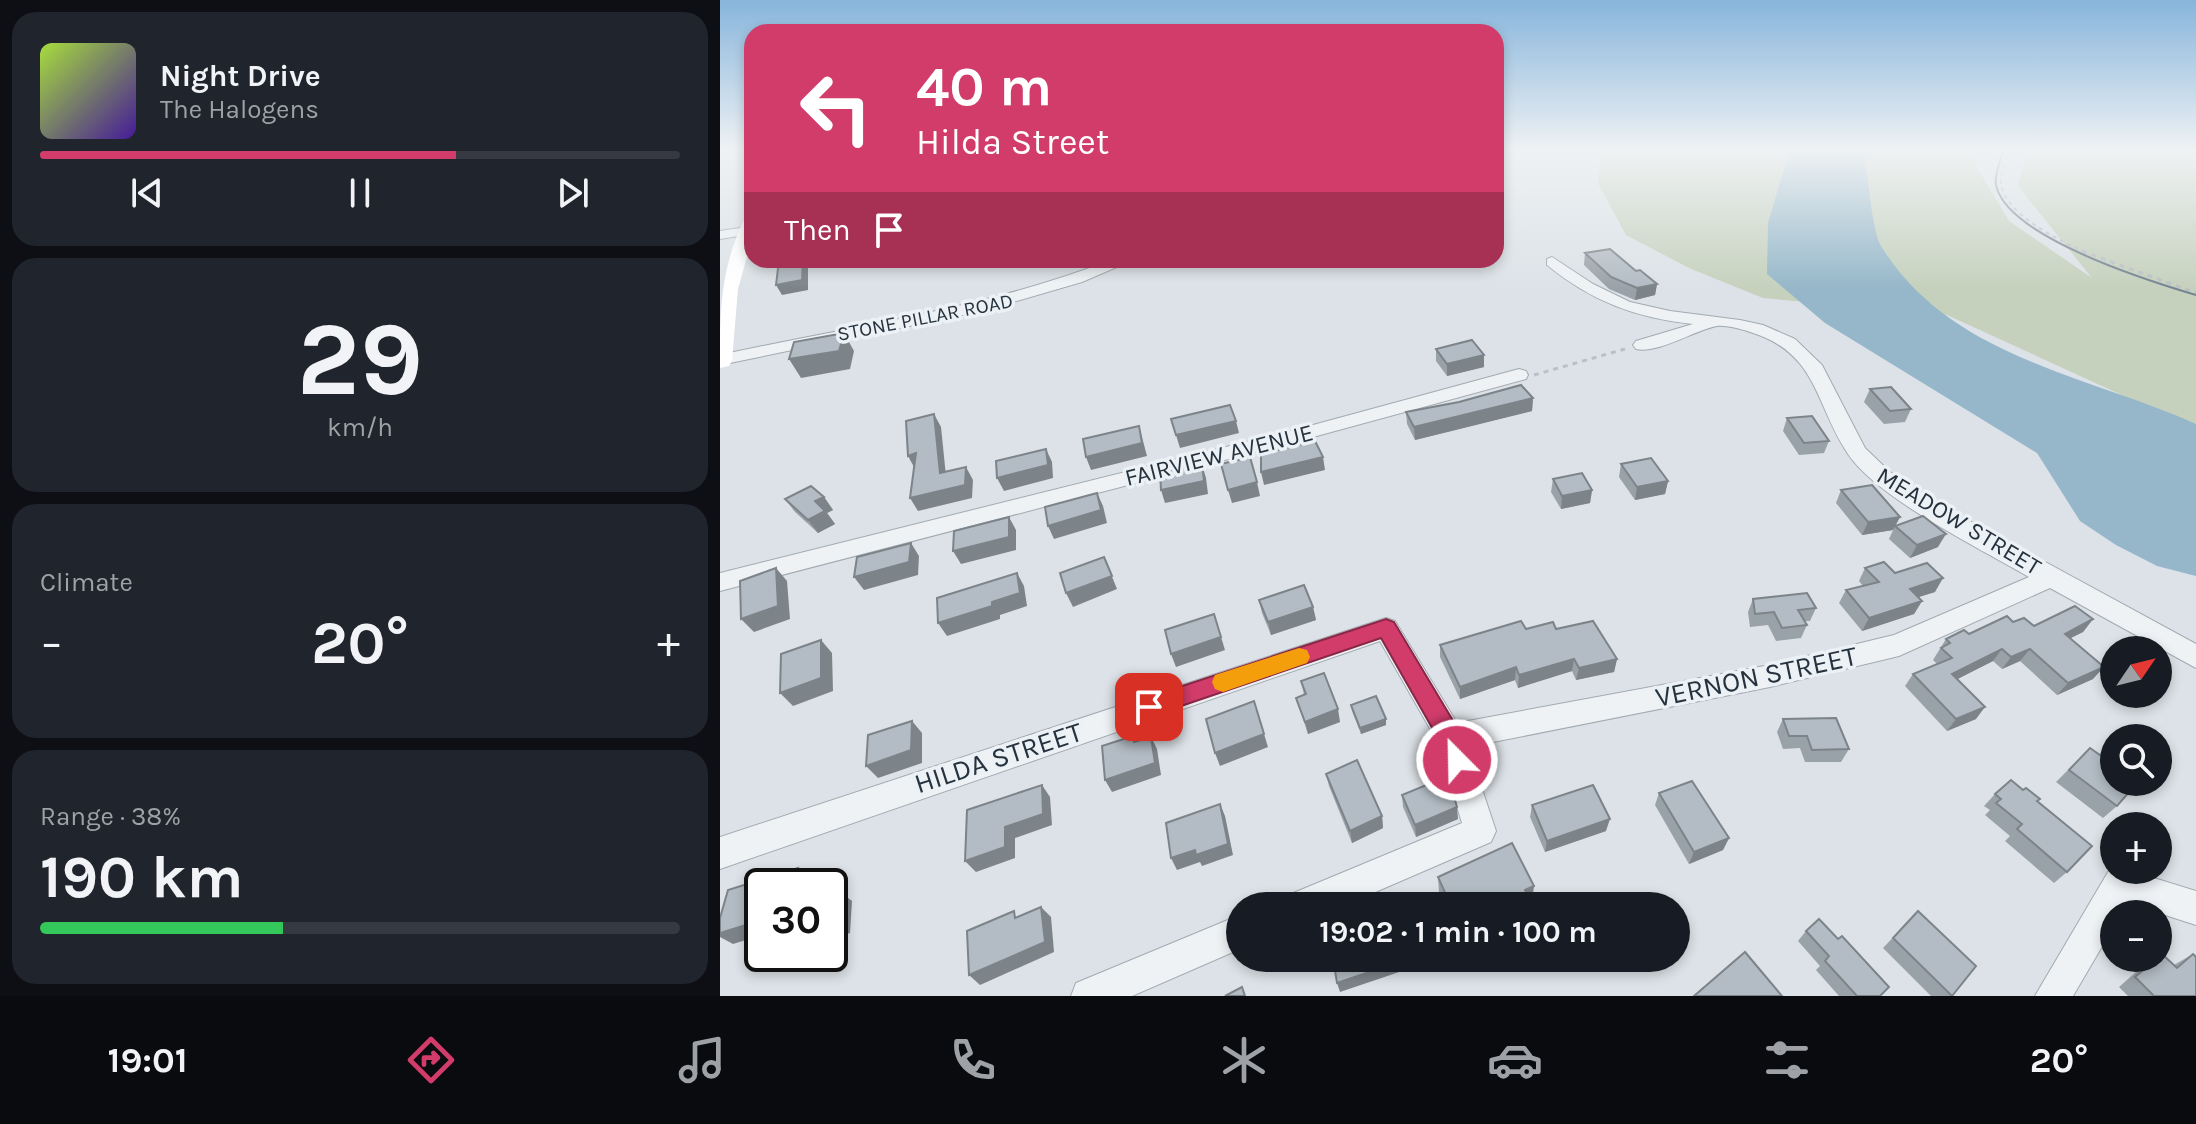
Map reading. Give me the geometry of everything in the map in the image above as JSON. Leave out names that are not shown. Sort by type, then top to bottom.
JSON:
[{"type":"main road","points":[[720,361],[733,265],[744,239]]},
{"type":"street","points":[[720,235],[744,228]]},
{"type":"street","name":"MEADOW STREET","points":[[1552,262],[1605,299],[1655,314],[1741,323],[1772,333],[1802,351],[1824,381],[1847,439],[1872,470],[1937,513],[2196,657]]},
{"type":"street","name":"STONE PILLAR ROAD","points":[[720,361],[1023,297],[1106,268]]},
{"type":"street","points":[[1642,345],[1715,321]]},
{"type":"street","name":"FAIRVIEW AVENUE","points":[[720,582],[1279,440],[1519,375]]},
{"type":"street","name":"VERNON STREET","points":[[1450,737],[1770,676],[1899,645],[2052,577]]},
{"type":"street","name":"HILDA STREET","points":[[720,853],[1386,628],[1450,737]]},
{"type":"street","points":[[1336,892],[1480,831],[1450,737]]},
{"type":"street","points":[[2053,996],[2120,884],[2196,908]]},
{"type":"street","points":[[1089,996],[1226,938]]},
{"type":"path","points":[[2006,195],[2053,237],[2107,263],[2196,293]]},
{"type":"path","points":[[1519,375],[1536,375],[1642,345]]},
{"type":"green space","points":[[1605,195],[1994,195],[2009,221],[2092,278],[2026,195],[2196,195],[2196,429],[1947,315],[1763,298],[1689,268],[1626,235]]},
{"type":"water","points":[[1776,195],[1870,195],[1881,246],[1910,284],[1944,314],[1982,338],[2023,358],[2196,424],[2196,576],[2157,566],[2116,545],[2080,521],[2037,453],[1825,323],[1767,274],[1768,223]]},
{"type":"building","points":[[1610,249],[1657,284],[1637,288],[1611,277],[1585,253]]},
{"type":"building","points":[[778,268],[803,268],[802,280],[776,285]]},
{"type":"building","points":[[844,333],[839,351],[789,359],[794,342]]},
{"type":"building","points":[[1472,340],[1484,355],[1447,364],[1436,349]]},
{"type":"building","points":[[1521,385],[1533,398],[1414,427],[1406,412],[1459,402]]},
{"type":"building","points":[[1891,387],[1911,409],[1890,411],[1870,389]]},
{"type":"building","points":[[1230,405],[1236,421],[1176,435],[1171,419]]},
{"type":"building","points":[[934,414],[940,473],[966,467],[965,485],[910,498],[916,453],[908,456],[906,421]]},
{"type":"building","points":[[1812,416],[1829,441],[1804,443],[1787,418]]},
{"type":"building","points":[[1139,426],[1142,443],[1086,457],[1083,439]]},
{"type":"building","points":[[1315,441],[1323,457],[1261,472],[1261,454]]},
{"type":"building","points":[[1046,449],[1048,465],[997,478],[996,461]]},
{"type":"building","points":[[1250,457],[1257,482],[1228,490],[1221,464]]},
{"type":"building","points":[[1651,458],[1668,481],[1637,487],[1621,464]]},
{"type":"building","points":[[1202,465],[1204,481],[1161,490],[1160,473]]},
{"type":"building","points":[[1582,473],[1592,490],[1562,496],[1553,479]]},
{"type":"building","points":[[1872,485],[1900,517],[1868,522],[1841,490]]},
{"type":"building","points":[[811,486],[824,497],[815,501],[825,511],[808,520],[785,499]]},
{"type":"building","points":[[1097,493],[1101,510],[1048,526],[1045,507]]},
{"type":"building","points":[[1923,516],[1946,534],[1917,545],[1895,526]]},
{"type":"building","points":[[1009,517],[1009,537],[953,551],[954,531]]},
{"type":"building","points":[[911,543],[909,562],[854,577],[857,557]]},
{"type":"building","points":[[1104,557],[1112,576],[1066,593],[1060,573]]},
{"type":"building","points":[[1884,562],[1895,573],[1927,563],[1943,578],[1910,589],[1922,601],[1869,618],[1846,590],[1879,582],[1865,568]]},
{"type":"building","points":[[776,568],[778,606],[741,619],[740,581]]},
{"type":"building","points":[[1017,573],[1020,593],[992,602],[992,606],[938,623],[937,598]]},
{"type":"building","points":[[1304,585],[1313,607],[1268,622],[1259,600]]},
{"type":"building","points":[[1807,593],[1816,608],[1798,610],[1807,625],[1782,628],[1774,612],[1755,614],[1753,599]]},
{"type":"building","points":[[2075,606],[2093,619],[2065,634],[2100,664],[2100,669],[2068,683],[2030,649],[2011,657],[2002,649],[1952,674],[1985,707],[1956,719],[1913,674],[1952,658],[1941,648],[1950,643],[1946,639],[1964,630],[1969,634],[2007,616],[2013,622],[2024,618],[2034,626]]},
{"type":"building","points":[[1214,614],[1221,637],[1171,654],[1165,630]]},
{"type":"building","points":[[1521,621],[1526,629],[1553,622],[1556,629],[1593,621],[1617,659],[1579,668],[1574,659],[1519,675],[1516,667],[1460,687],[1440,645]]},
{"type":"building","points":[[821,640],[821,678],[780,693],[781,654]]},
{"type":"building","points":[[1324,673],[1338,709],[1305,722],[1296,698],[1306,694],[1301,681]]},
{"type":"building","points":[[1376,696],[1386,719],[1360,728],[1351,705]]},
{"type":"building","points":[[1254,701],[1264,734],[1215,753],[1206,719]]},
{"type":"building","points":[[1836,718],[1849,749],[1812,750],[1807,736],[1789,736],[1783,719]]},
{"type":"building","points":[[912,721],[911,750],[866,766],[868,735]]},
{"type":"building","points":[[1133,736],[1134,742],[1151,737],[1155,763],[1105,780],[1102,746]]},
{"type":"building","points":[[2090,748],[2100,755],[2100,793],[2069,770]]},
{"type":"building","points":[[1357,760],[1382,816],[1350,831],[1326,774]]},
{"type":"building","points":[[1448,776],[1457,807],[1415,825],[1402,795]]},
{"type":"building","points":[[2011,780],[2040,799],[2037,801],[2092,846],[2067,872],[2017,829],[2022,824],[1996,803],[2001,799],[1995,794]]},
{"type":"building","points":[[1692,781],[1729,838],[1694,852],[1659,793]]},
{"type":"building","points":[[1042,785],[1043,814],[1005,827],[1005,847],[965,861],[967,810]]},
{"type":"building","points":[[1593,785],[1610,819],[1547,841],[1532,805]]},
{"type":"building","points":[[2104,796],[2126,796],[2117,806]]},
{"type":"building","points":[[1220,804],[1228,844],[1196,855],[1195,850],[1171,858],[1166,823]]},
{"type":"building","points":[[1512,843],[1534,886],[1526,892],[1445,892],[1438,877]]},
{"type":"building","points":[[744,885],[744,926],[720,933],[720,918],[728,890]]},
{"type":"building","points":[[1041,907],[1045,942],[969,975],[967,931],[1014,911],[1015,918]]},
{"type":"building","points":[[1918,911],[1976,966],[1952,996],[1893,938]]},
{"type":"building","points":[[1819,919],[1838,939],[1842,936],[1889,987],[1880,996],[1857,996],[1825,961],[1829,956],[1806,931]]},
{"type":"building","points":[[1745,952],[1782,996],[1694,996]]},
{"type":"building","points":[[2193,954],[2196,957],[2196,996],[2154,996],[2135,977],[2141,972],[2172,972],[2172,963],[2177,968]]},
{"type":"building","points":[[1335,972],[1370,972],[1337,983]]},
{"type":"building","points":[[1242,987],[1245,996],[1225,996]]},
{"type":"tram line","points":[[2002,195],[2025,222],[2052,239],[2115,268],[2196,295]]},
{"type":"slow traffic","points":[[1223,682],[1299,657]]},
{"type":"route","points":[[1149,707],[1386,628],[1450,737],[1457,760]]}]
